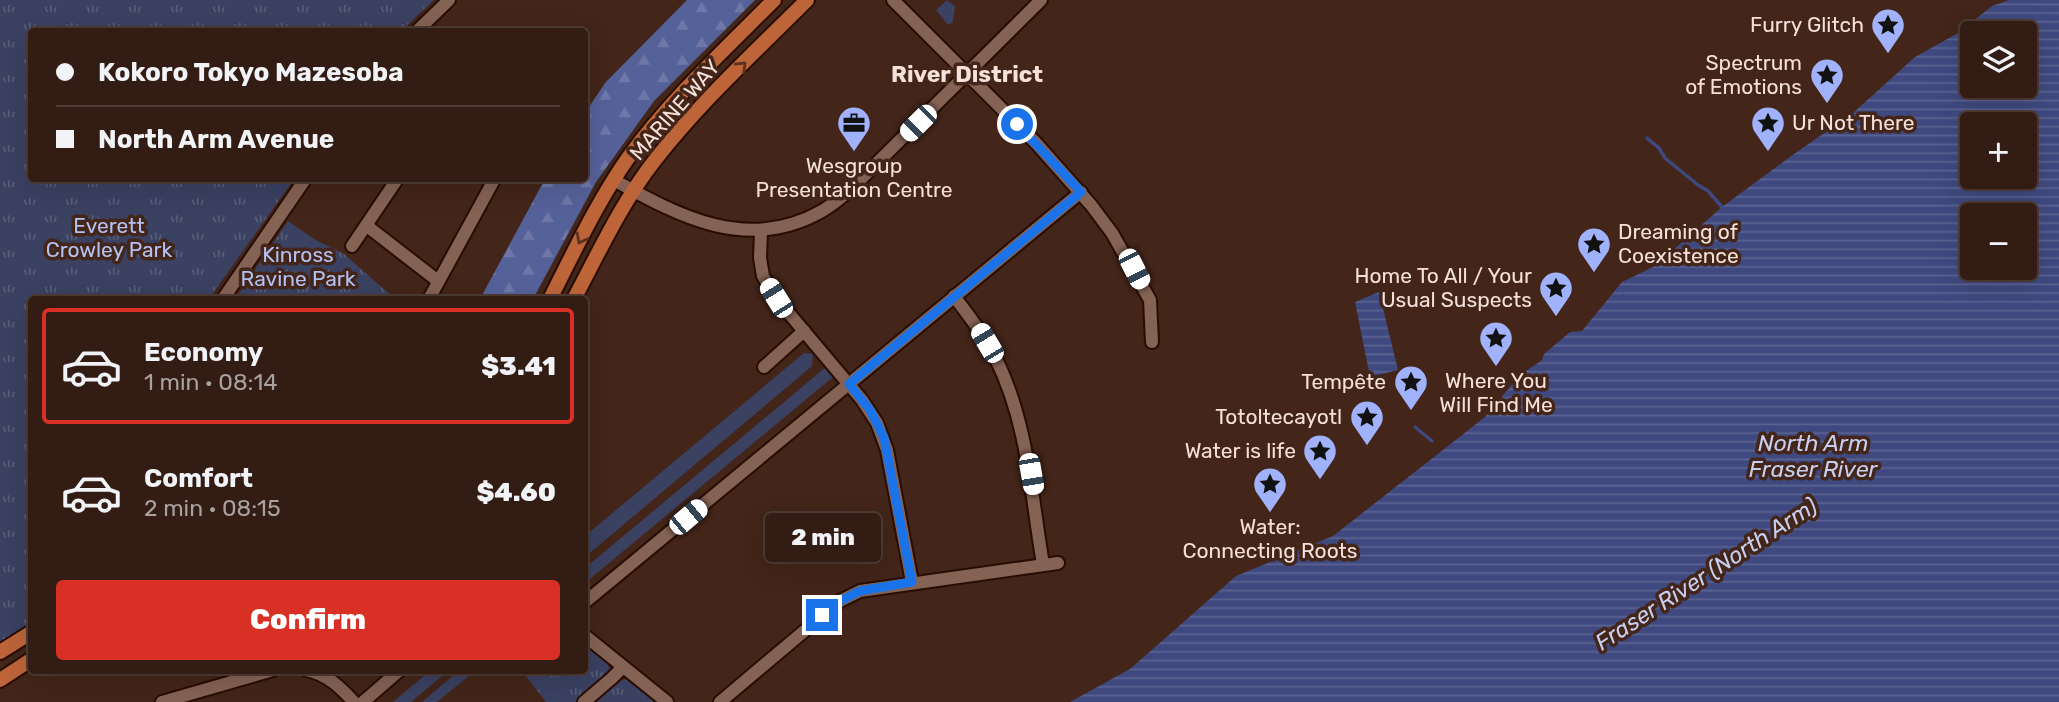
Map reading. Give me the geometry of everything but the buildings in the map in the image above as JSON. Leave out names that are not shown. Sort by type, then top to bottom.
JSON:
[{"type":"main road","name":"MARINE WAY","points":[[552,296],[614,180],[652,125],[774,0]]},
{"type":"main road","name":"MARINE WAY","points":[[576,296],[653,162],[695,113],[807,0]]},
{"type":"main road","points":[[0,652],[28,634]]},
{"type":"main road","points":[[0,680],[28,662]]},
{"type":"street","points":[[420,28],[449,0]]},
{"type":"street","points":[[893,0],[1036,143],[1081,192],[1112,233],[1150,300],[1152,342]]},
{"type":"street","points":[[614,180],[653,202],[704,224],[761,231],[804,220],[842,197],[1041,0]]},
{"type":"street","points":[[225,296],[303,182]]},
{"type":"street","points":[[352,246],[395,182]]},
{"type":"street","points":[[430,296],[493,182]]},
{"type":"street","points":[[588,600],[1081,192]]},
{"type":"street","points":[[367,226],[438,281]]},
{"type":"street","points":[[761,231],[760,258],[763,276],[776,298],[870,410],[884,438],[912,582]]},
{"type":"street","points":[[954,296],[978,327],[996,359],[1012,398],[1031,474],[1043,564]]},
{"type":"street","points":[[764,367],[804,331]]},
{"type":"street","points":[[720,702],[849,595],[912,582],[1058,563]]},
{"type":"street","points":[[588,638],[667,702]]},
{"type":"street","points":[[584,702],[623,667]]},
{"type":"street","points":[[162,702],[258,674]]},
{"type":"street","points":[[319,674],[332,681],[354,702]]},
{"type":"street","points":[[363,702],[395,674]]},
{"type":"green space","name":"Everett Crowley Park","points":[[0,0],[434,0],[404,28],[28,28],[28,182],[292,182],[211,296],[28,296],[28,625],[0,642]]},
{"type":"green space","points":[[687,0],[755,0],[654,101],[596,182],[535,296],[482,296],[543,182],[588,182],[588,108],[605,83]]},
{"type":"green space","points":[[947,0],[955,6],[953,22],[948,25],[936,10]]},
{"type":"green space","name":"Kinross Ravine Park","points":[[288,221],[314,239],[344,254],[392,296],[237,296]]},
{"type":"green space","points":[[804,353],[813,354],[812,366],[588,554],[588,533]]},
{"type":"green space","points":[[826,367],[833,377],[588,581],[588,565]]},
{"type":"green space","points":[[588,647],[607,663],[610,670],[607,677],[577,702],[546,702],[524,674],[588,674]]},
{"type":"green space","points":[[426,674],[444,674],[411,702],[393,702]]},
{"type":"green space","points":[[455,674],[471,674],[437,702],[422,702]]},
{"type":"green space","points":[[625,679],[656,702],[593,702],[618,682]]},
{"type":"water","name":"North Arm Fraser River","points":[[2009,0],[2059,0],[2059,702],[1070,702],[1130,669],[1236,576],[1333,536],[1485,417],[1519,376],[1542,360],[1544,354],[1570,332],[1582,331],[1622,282],[1655,266],[1722,207],[1853,113],[1915,57],[1960,31],[1960,98],[2037,98],[2037,21],[1973,21],[1992,6]]},
{"type":"water","points":[[1379,292],[1398,370],[1370,377],[1355,302]]},
{"type":"waterway","points":[[1647,138],[1659,148],[1665,158],[1708,191],[1722,207]]},
{"type":"waterway","points":[[1415,427],[1432,441]]},
{"type":"place","name":"Furry Glitch","points":[[1888,55]]},
{"type":"place","name":"Spectrum of Emotions","points":[[1827,105]]},
{"type":"place","name":"Wesgroup Presentation Centre","points":[[854,153]]},
{"type":"place","name":"Ur Not There","points":[[1768,153]]},
{"type":"place","name":"Dreaming of Coexistence","points":[[1594,274]]},
{"type":"place","name":"Home To All / Your Usual Suspects","points":[[1556,318]]},
{"type":"place","name":"Where You Will Find Me","points":[[1496,368]]},
{"type":"place","name":"Tempête","points":[[1411,412]]},
{"type":"place","name":"Totoltecayotl","points":[[1367,447]]},
{"type":"place","name":"Water is life","points":[[1320,481]]},
{"type":"place","name":"Water: Connecting Roots","points":[[1270,514]]},
{"type":"district","name":"River District","points":[[967,74]]},
{"type":"route","points":[[822,615],[849,595],[912,582],[884,438],[870,410],[849,384],[1081,192],[1017,124]]},
{"type":"water label","name":"Fraser River (North Arm)","points":[[1706,574]]}]
